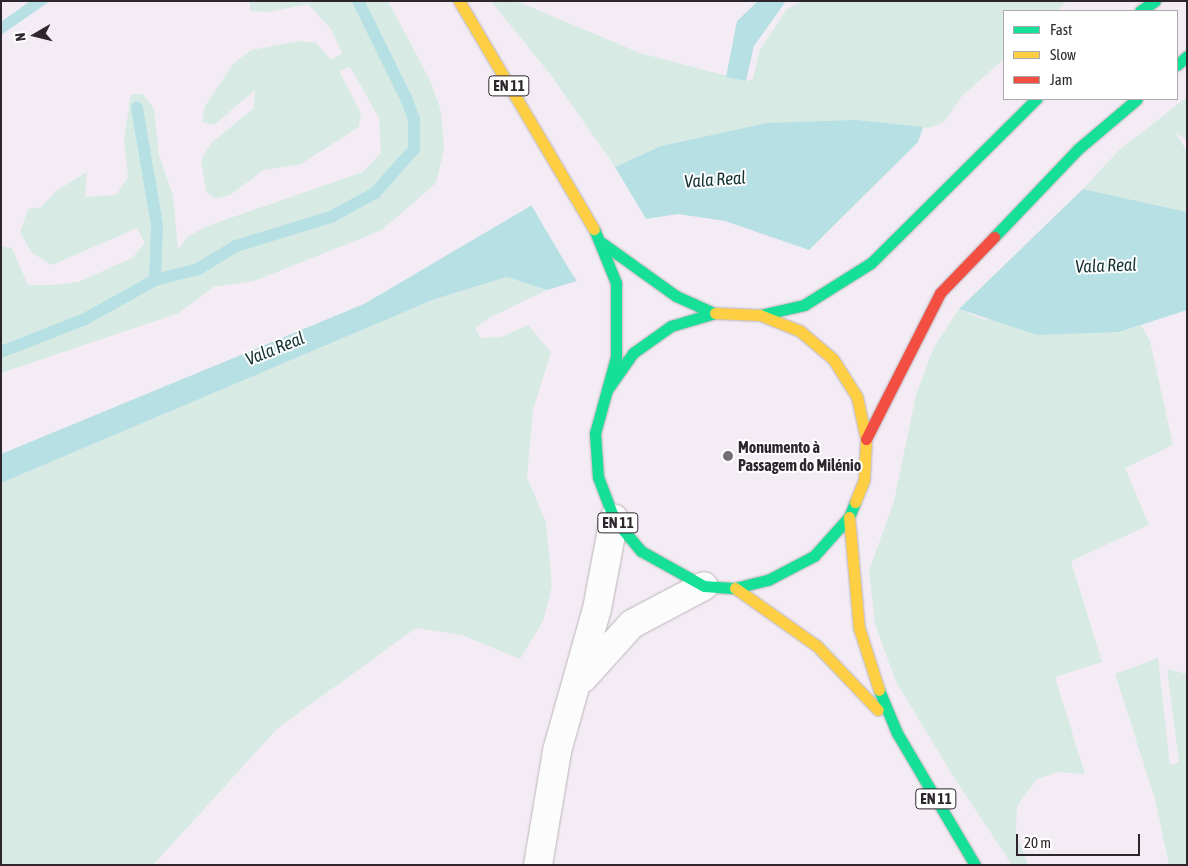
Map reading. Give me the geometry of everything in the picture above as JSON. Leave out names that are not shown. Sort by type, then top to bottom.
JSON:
[{"type":"main road","name":"EN 11","points":[[459,1],[602,243],[616,284],[619,324],[607,390],[595,433],[598,477],[614,519],[641,551],[704,586],[735,588],[768,580],[814,556],[848,517],[864,480],[866,439],[857,396],[833,359],[800,331],[760,315],[714,313],[670,326],[633,353],[607,390]]},
{"type":"main road","points":[[1142,10],[1155,1]]},
{"type":"main road","points":[[760,315],[804,304],[871,263],[1035,100]]},
{"type":"main road","points":[[866,439],[940,293],[1078,149],[1136,100]]},
{"type":"main road","name":"EN 11","points":[[602,243],[669,292],[714,313]]},
{"type":"main road","name":"EN 11","points":[[848,517],[859,628],[874,682],[897,733],[975,865]]},
{"type":"main road","name":"EN 11","points":[[735,588],[817,646],[860,687],[897,733]]},
{"type":"street","points":[[538,865],[557,750],[597,609],[614,519]]},
{"type":"street","points":[[571,696],[598,657],[632,624],[704,586]]},
{"type":"shaded area","points":[[250,1],[388,1],[431,82],[441,111],[444,150],[436,183],[382,230],[254,281],[213,287],[179,313],[1,373],[1,246],[12,248],[28,285],[53,285],[78,282],[132,258],[145,243],[137,228],[52,265],[32,253],[20,232],[28,209],[41,207],[56,191],[87,172],[85,197],[116,195],[128,177],[124,139],[131,94],[143,94],[154,109],[159,155],[173,195],[178,250],[188,236],[210,225],[363,172],[381,153],[379,118],[350,67],[339,71],[361,113],[359,127],[301,164],[264,170],[230,195],[214,199],[206,191],[201,160],[211,143],[254,108],[255,90],[214,125],[202,122],[205,106],[234,63],[251,50],[299,41],[316,43],[331,60],[342,53],[331,29],[308,4],[269,12],[250,11]]},
{"type":"shaded area","points":[[491,1],[516,1],[640,53],[746,81],[753,79],[759,52],[786,10],[802,1],[1067,1],[1057,10],[1003,10],[1003,60],[962,96],[944,122],[928,128],[857,120],[661,146],[615,167],[553,78]]},
{"type":"shaded area","points":[[1187,97],[1187,140],[1176,133],[1187,152],[1187,212],[1083,189],[1118,151]]},
{"type":"shaded area","points":[[508,277],[547,290],[487,319],[475,328],[481,338],[501,337],[528,325],[551,352],[533,410],[527,477],[546,523],[552,586],[543,621],[520,659],[462,635],[416,628],[278,728],[153,865],[1,865],[1,483],[435,299]]},
{"type":"shaded area","points":[[959,309],[982,319],[1119,332],[1141,325],[1150,341],[1173,445],[1125,468],[1149,525],[1071,561],[1102,662],[1055,677],[1085,774],[1058,772],[1037,779],[1017,806],[1016,833],[1028,865],[1012,865],[955,779],[896,682],[875,624],[869,571],[894,501],[916,395],[934,347]]},
{"type":"shaded area","points":[[1158,658],[1170,765],[1179,762],[1167,669],[1187,674],[1187,865],[1169,865],[1155,799],[1115,674]]},
{"type":"water","points":[[30,1],[50,1],[1,35],[1,22]]},
{"type":"water","points":[[758,1],[786,1],[754,46],[746,81],[726,77],[737,21]]},
{"type":"water","name":"Vala Real","points":[[857,120],[923,127],[918,142],[809,250],[725,221],[678,214],[646,219],[615,167],[661,146],[767,123]]},
{"type":"water","name":"Vala Real","points":[[1083,189],[1187,212],[1187,310],[1119,332],[1037,335],[959,309]]},
{"type":"water","name":"Vala Real","points":[[532,205],[577,281],[547,290],[507,277],[435,299],[1,483],[1,454],[364,304]]},
{"type":"pier","points":[[530,203],[534,204],[578,283],[569,269]]},
{"type":"waterway","points":[[155,280],[198,269],[236,246],[331,217],[375,193],[414,149],[414,119],[406,98],[358,1]]},
{"type":"waterway","points":[[1,352],[85,319],[155,280],[157,225],[137,108]]},
{"type":"traffic: fast","points":[[1142,10],[1155,1]]},
{"type":"traffic: fast","points":[[1178,64],[1187,56]]},
{"type":"traffic: fast","points":[[760,315],[804,305],[871,263],[1035,100]]},
{"type":"traffic: fast","points":[[994,237],[1078,149],[1136,100]]},
{"type":"traffic: fast","points":[[594,229],[616,283],[616,357],[595,433],[598,477],[614,519],[641,551],[704,586],[735,588],[768,580],[814,556],[849,517],[855,502]]},
{"type":"traffic: fast","points":[[602,243],[676,296],[714,313]]},
{"type":"traffic: fast","points":[[607,390],[633,353],[671,326],[715,313]]},
{"type":"traffic: fast","points":[[879,690],[897,733],[975,865]]},
{"type":"traffic: slow","points":[[459,1],[594,229]]},
{"type":"traffic: slow","points":[[715,313],[760,315],[800,331],[833,359],[857,397],[866,439],[864,480],[855,502]]},
{"type":"traffic: slow","points":[[849,517],[859,628],[879,690]]},
{"type":"traffic: slow","points":[[735,588],[817,646],[878,710]]},
{"type":"traffic: jam","points":[[866,439],[940,293],[994,237]]},
{"type":"place","name":"Monumento à Passagem do Milénio","points":[[728,456]]}]
